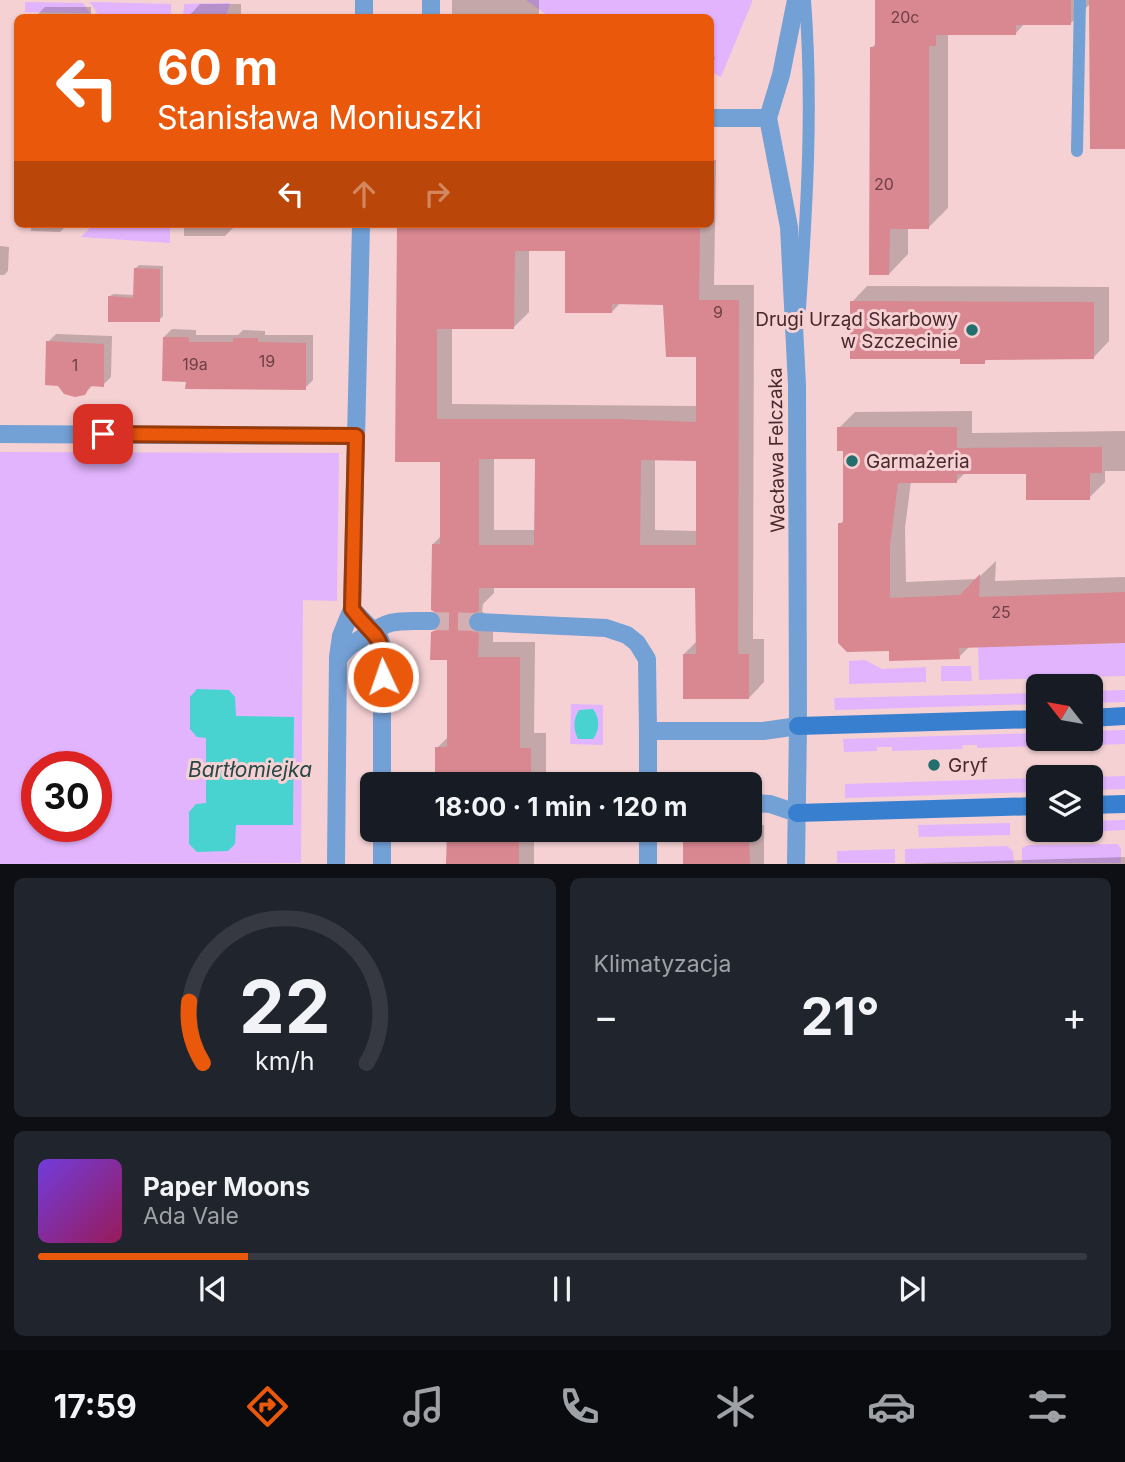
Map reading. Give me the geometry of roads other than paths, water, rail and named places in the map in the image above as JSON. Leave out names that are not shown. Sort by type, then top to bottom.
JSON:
[{"type":"street","name":"Wacława Felczaka","points":[[796,0],[781,75],[768,118],[789,227],[796,371],[796,863]]},
{"type":"street","points":[[714,118],[768,118]]},
{"type":"street","points":[[336,863],[338,660],[341,636],[352,609],[361,228]]},
{"type":"street","points":[[0,434],[356,436]]},
{"type":"street","points":[[352,609],[381,641],[383,650],[382,772]]},
{"type":"street","points":[[338,660],[348,647],[392,622],[431,621]]},
{"type":"street","points":[[478,622],[606,628],[627,635],[647,659],[648,772]]},
{"type":"street","points":[[1103,717],[1125,716]]},
{"type":"street","points":[[648,731],[764,731],[798,726],[1026,719]]},
{"type":"street","points":[[1103,804],[1125,803]]},
{"type":"street","points":[[762,804],[797,813],[1026,806]]},
{"type":"street","points":[[382,842],[382,863]]},
{"type":"street","points":[[648,842],[648,863]]},
{"type":"lane","points":[[796,371],[808,171],[810,57],[805,0]]},
{"type":"lane","points":[[1077,150],[1080,0]]},
{"type":"water","name":"Bartłomiejka","points":[[197,689],[229,690],[235,697],[236,716],[294,717],[293,825],[236,825],[235,844],[228,851],[197,852],[189,844],[189,812],[196,804],[206,803],[206,738],[197,737],[190,729],[190,697]]},
{"type":"water","points":[[593,709],[598,728],[593,739],[578,739],[574,724],[577,713],[579,710]]},
{"type":"tunnel","points":[[431,621],[478,622]]},
{"type":"place","name":"Drugi Urząd Skarbowy w Szczecinie","points":[[972,330]]},
{"type":"place","name":"Garmażeria","points":[[852,461]]},
{"type":"place","name":"Gryf","points":[[934,765]]}]
